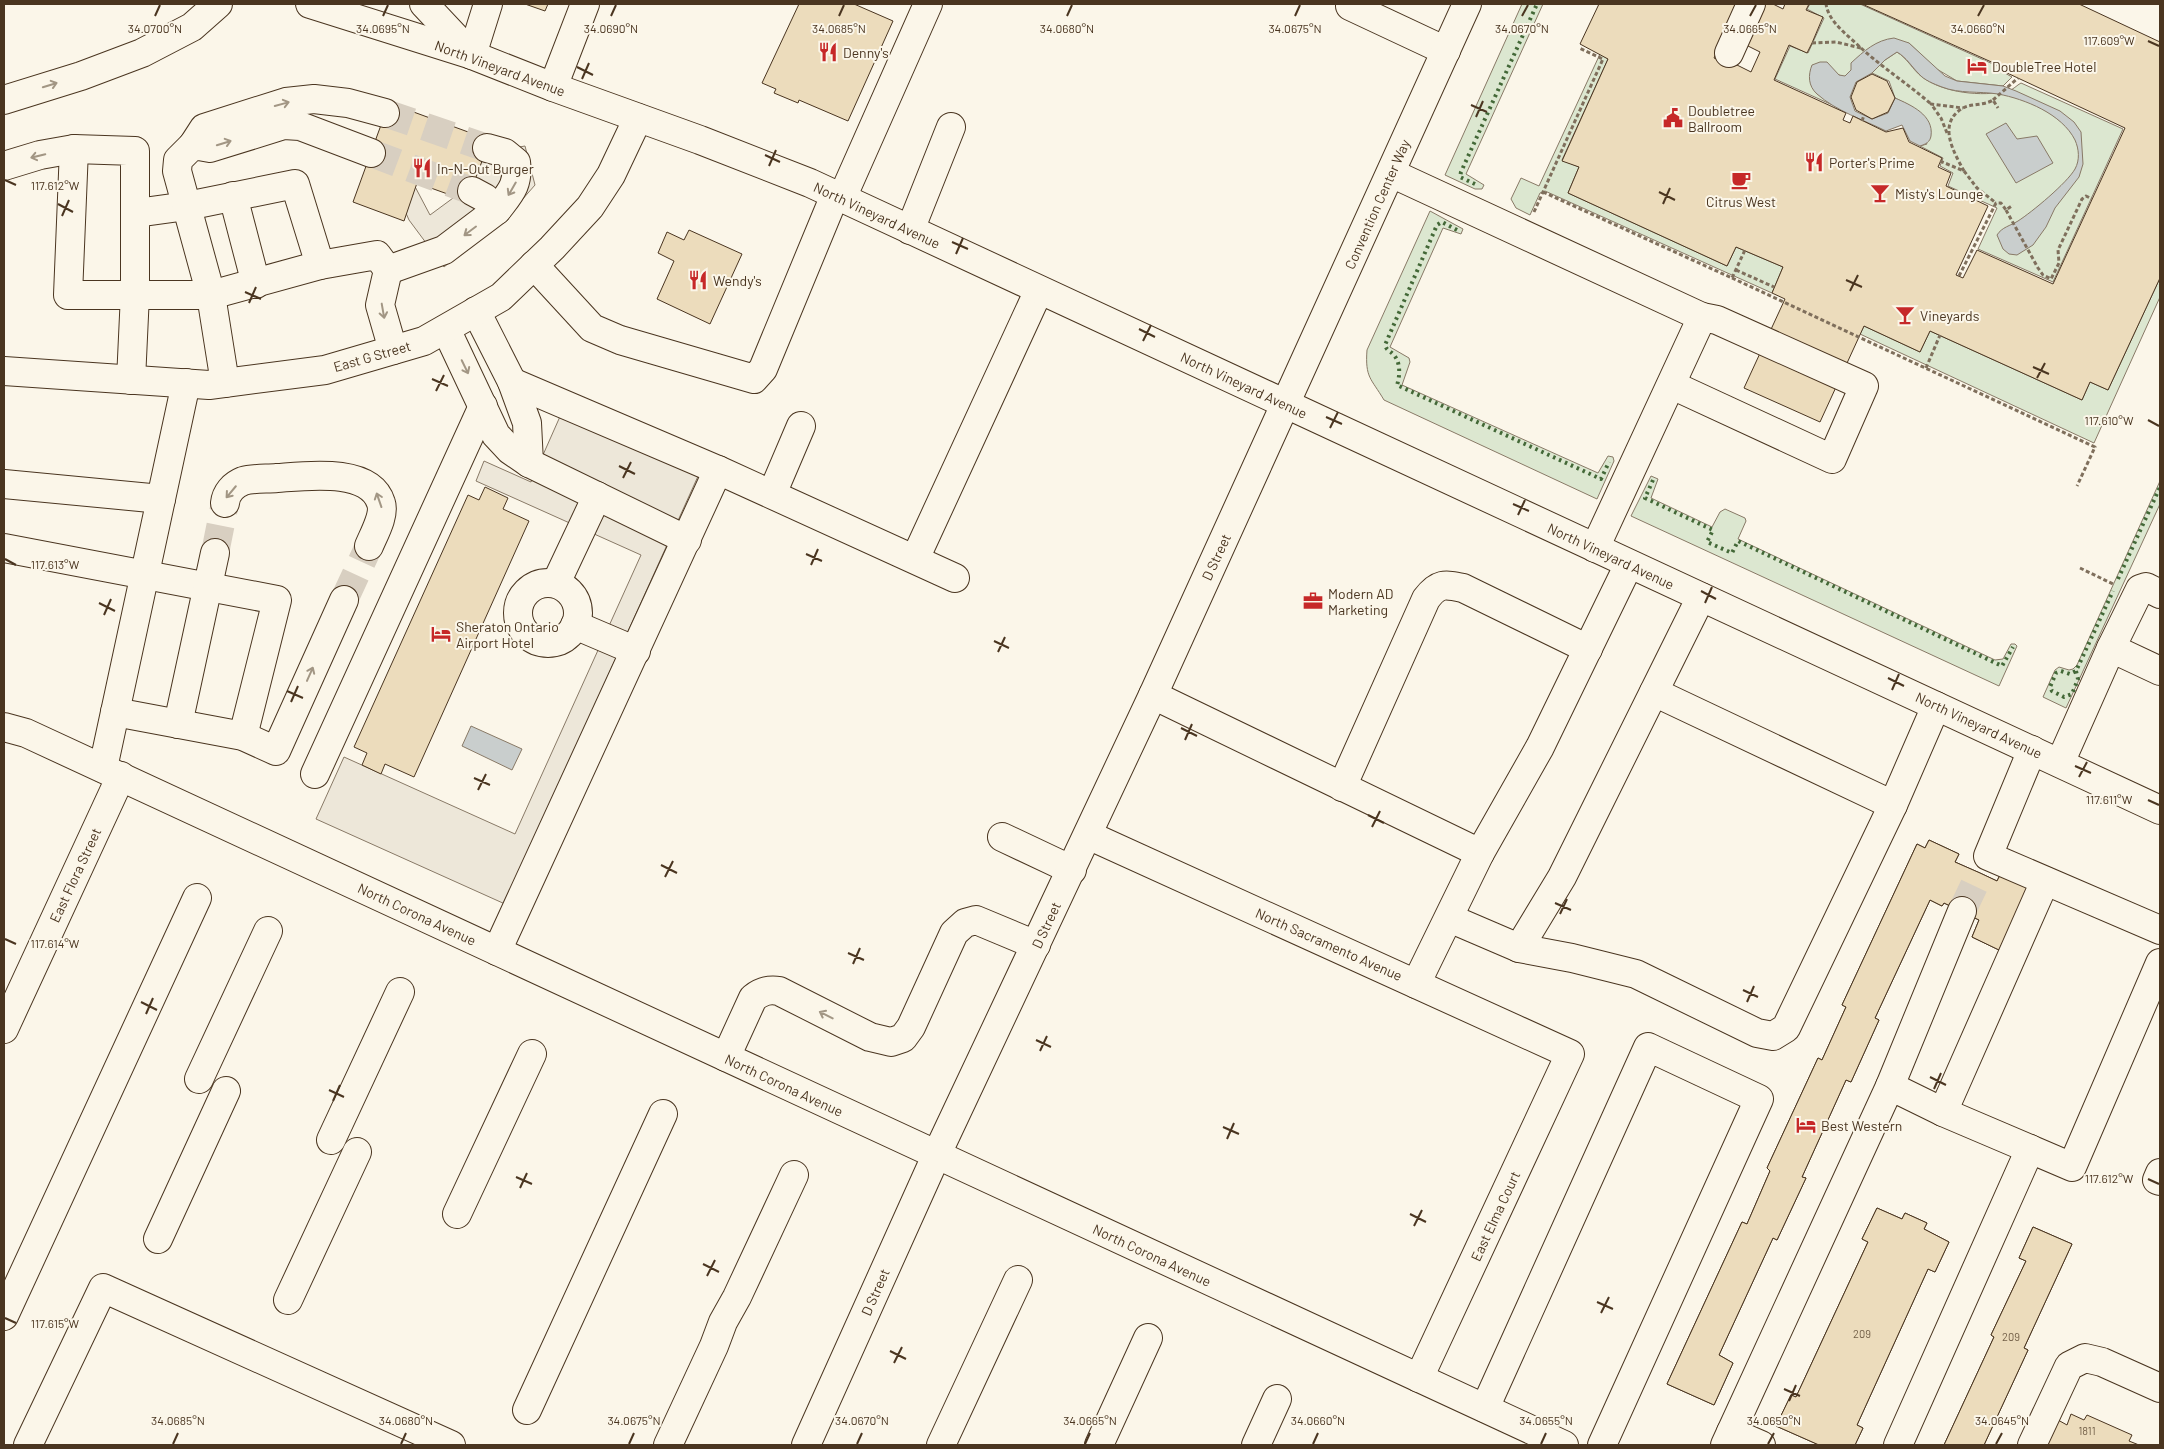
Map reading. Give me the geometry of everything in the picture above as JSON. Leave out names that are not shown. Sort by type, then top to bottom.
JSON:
[{"type":"main road","points":[[4,100],[81,76],[142,53],[192,27],[218,4]]},
{"type":"main road","name":"North Vineyard Avenue","points":[[310,4],[472,55],[552,87],[718,147],[838,197],[2160,810]]},
{"type":"main road","points":[[424,4],[472,55],[488,4]]},
{"type":"main road","points":[[552,87],[585,4]]},
{"type":"main road","points":[[534,265],[592,328],[620,340],[754,379],[763,369],[838,197],[928,4]]},
{"type":"main road","name":"Convention Center Way","points":[[1286,405],[1467,4]]},
{"type":"main road","points":[[1729,53],[1751,4]]},
{"type":"main road","points":[[1350,6],[1446,51]]},
{"type":"main road","points":[[224,383],[211,295],[177,171],[178,160],[193,145],[204,128],[286,102],[314,99],[348,103],[385,112]]},
{"type":"main road","name":"East G Street","points":[[4,371],[209,385],[325,370],[424,342],[501,297],[590,207],[610,175],[638,118]]},
{"type":"main road","points":[[193,145],[210,148],[284,125],[300,126],[370,153]]},
{"type":"main road","points":[[910,230],[951,127]]},
{"type":"main road","points":[[388,270],[444,250],[497,210],[513,189],[518,176],[516,162],[505,154],[487,148]]},
{"type":"main road","points":[[74,150],[68,295],[211,295],[320,265],[378,254],[388,270],[380,305],[393,350]]},
{"type":"main road","points":[[4,166],[40,155],[74,150],[135,151],[135,294],[131,380]]},
{"type":"main road","points":[[1391,173],[1702,317],[1717,320],[1864,386],[1832,458],[1672,385]]},
{"type":"main road","points":[[136,213],[187,206],[295,184],[320,265]]},
{"type":"main road","points":[[472,191],[485,198],[497,210]]},
{"type":"main road","points":[[233,196],[256,284]]},
{"type":"main road","points":[[915,560],[1039,290]]},
{"type":"main road","points":[[476,311],[512,382],[527,423],[529,464]]},
{"type":"main road","points":[[1595,548],[1702,317]]},
{"type":"main road","points":[[446,329],[496,435],[510,450],[529,464],[687,540]]},
{"type":"main road","points":[[512,382],[718,470],[955,578]]},
{"type":"main road","name":"East Flora Street","points":[[4,1029],[112,772],[115,712],[186,383]]},
{"type":"main road","name":"D Street","points":[[806,1445],[936,1156],[1072,870],[1286,405]]},
{"type":"main road","points":[[315,774],[483,406]]},
{"type":"main road","points":[[772,494],[801,426]]},
{"type":"main road","points":[[497,951],[718,470]]},
{"type":"main road","points":[[224,503],[228,492],[244,481],[330,474],[359,482],[375,490],[382,504],[380,517],[369,546]]},
{"type":"main road","points":[[4,484],[161,499]]},
{"type":"main road","points":[[556,583],[597,496]]},
{"type":"main road","points":[[4,548],[276,600],[243,736]]},
{"type":"main road","points":[[178,724],[215,553]]},
{"type":"main road","points":[[1416,984],[1480,853],[1540,747],[1629,564]]},
{"type":"main road","points":[[556,583],[565,588],[575,600],[578,615],[575,625],[566,637],[552,643],[532,639],[524,633],[520,624],[518,605],[528,589],[536,584],[556,583]]},
{"type":"main road","points":[[1342,787],[1426,599],[1434,589],[1445,585],[1463,588],[1588,649]]},
{"type":"main road","points":[[2060,763],[2111,648],[2148,595]]},
{"type":"main road","points":[[1519,948],[1562,877],[1701,597]]},
{"type":"main road","points":[[115,712],[243,736],[276,750],[344,600]]},
{"type":"main road","points":[[575,625],[636,651]]},
{"type":"main road","points":[[2111,648],[2160,671]]},
{"type":"main road","points":[[1654,692],[1893,805]]},
{"type":"main road","points":[[1152,695],[1480,853]]},
{"type":"main road","points":[[1449,918],[1519,948],[1572,958],[1636,974],[1757,1032],[1773,1036],[1786,1028],[1893,805],[1936,706]]},
{"type":"main road","name":"North Corona Avenue","points":[[4,727],[26,732],[936,1156],[1564,1445]]},
{"type":"main road","points":[[2032,750],[1984,864],[2045,881],[2160,930]]},
{"type":"main road","name":"North Sacramento Avenue","points":[[1088,835],[1570,1054]]},
{"type":"main road","points":[[1002,837],[1072,870]]},
{"type":"main road","points":[[1943,1112],[2045,881]]},
{"type":"main road","points":[[4,1316],[197,898]]},
{"type":"main road","points":[[1761,1445],[1728,1439],[1890,1086],[1962,911]]},
{"type":"main road","points":[[726,1058],[753,998],[761,992],[779,991],[870,1036],[891,1042],[903,1038],[912,1028],[954,932],[965,923],[976,920],[988,923],[1036,944]]},
{"type":"main road","points":[[199,1078],[268,932]]},
{"type":"main road","points":[[1890,1086],[1943,1112],[2072,1167],[2160,963]]},
{"type":"main road","points":[[331,1140],[400,992]]},
{"type":"main road","points":[[1485,1408],[1648,1047],[1759,1099],[1602,1445]]},
{"type":"main road","points":[[457,1214],[532,1054]]},
{"type":"main road","name":"East Elma Court","points":[[1419,1378],[1570,1054]]},
{"type":"main road","points":[[158,1238],[226,1091]]},
{"type":"main road","points":[[527,1410],[663,1114]]},
{"type":"main road","points":[[1898,1445],[2030,1149]]},
{"type":"main road","points":[[288,1300],[356,1152]]},
{"type":"main road","points":[[2160,1174],[2157,1180],[2160,1181]]},
{"type":"main road","points":[[668,1445],[714,1346],[723,1322],[794,1175]]},
{"type":"main road","points":[[941,1445],[1018,1280]]},
{"type":"main road","points":[[28,1445],[103,1288],[451,1445]]},
{"type":"main road","points":[[1099,1445],[1148,1338]]},
{"type":"main road","points":[[2032,1445],[2069,1366],[2085,1358],[2102,1362],[2160,1388]]},
{"type":"main road","points":[[1256,1445],[1277,1399]]},
{"type":"path","points":[[1826,4],[1827,12],[1836,24],[1861,48],[1882,67],[1910,86],[1931,104],[1941,118],[1964,171],[1977,188],[1996,203],[2001,203],[2043,275],[2051,279],[2059,263],[2058,250],[2082,199],[2086,196],[2092,199]]},
{"type":"path","points":[[1812,43],[1836,42],[1861,48]]},
{"type":"path","points":[[1523,235],[1603,59],[1580,48]]},
{"type":"path","points":[[1931,104],[1963,108],[1987,104],[2018,78]]},
{"type":"path","points":[[1993,100],[1998,108]]},
{"type":"path","points":[[1949,136],[1949,124],[1963,108]]},
{"type":"path","points":[[1862,121],[1864,115]]},
{"type":"path","points":[[1940,161],[1964,171]]},
{"type":"path","points":[[1543,192],[2095,447],[2077,486]]},
{"type":"path","points":[[1959,276],[1996,203]]},
{"type":"path","points":[[2006,210],[2013,205]]},
{"type":"path","points":[[1732,278],[1745,250]]},
{"type":"path","points":[[1736,270],[1774,287]]},
{"type":"path","points":[[1926,368],[1940,335]]},
{"type":"path","points":[[2080,568],[2148,595]]},
{"type":"green space","points":[[1522,4],[1543,4],[1466,174],[1484,185],[1482,189],[1475,189],[1445,175]]},
{"type":"green space","points":[[1810,4],[1860,4],[2004,69],[2003,72],[2012,77],[2003,86],[1957,81],[1935,68],[1909,43],[1851,70],[1845,77],[1839,75],[1816,93],[1839,108],[1775,79],[1790,46],[1808,53],[1824,18],[1807,9]]},
{"type":"green space","points":[[1897,52],[1922,77],[1941,87],[1963,92],[1986,94],[2010,90],[2021,83],[2123,129],[2053,282],[1978,249],[1997,208],[1948,186],[1953,173],[1940,166],[1943,158],[1920,146],[1927,144],[1909,105],[1895,98],[1889,81],[1872,73],[1885,60]]},
{"type":"green space","points":[[1600,54],[1608,59],[1562,160],[1579,167],[1568,193],[1727,266],[1736,247],[1783,267],[1772,293],[1545,191],[1540,193],[1530,215],[1516,208],[1511,199],[1521,178],[1539,186]]},
{"type":"green space","points":[[1430,211],[1463,229],[1461,234],[1443,228],[1390,347],[1409,358],[1410,362],[1402,385],[1598,473],[1608,456],[1613,457],[1614,461],[1597,499],[1384,400],[1372,382],[1367,367],[1367,350]]},
{"type":"green space","points":[[2160,278],[2160,297],[2094,443],[1860,334],[1864,326],[1920,352],[1930,331],[2082,400],[2090,382],[2108,390]]},
{"type":"green space","points":[[1651,476],[1658,479],[1651,498],[1712,527],[1720,512],[1725,509],[1745,518],[1746,521],[1738,539],[1995,660],[2003,659],[2011,644],[2015,644],[2017,646],[1999,686],[1631,516]]},
{"type":"green space","points":[[2160,481],[2160,504],[2066,708],[2043,697],[2055,670],[2059,667],[2069,670],[2077,665]]},
{"type":"shaded area","points":[[1894,38],[1909,43],[1945,76],[1957,81],[2003,86],[2016,91],[2060,111],[2074,122],[2081,132],[2083,164],[2079,177],[2055,208],[2046,227],[2033,245],[2017,255],[2009,254],[2003,249],[1997,235],[2004,228],[2018,221],[2040,204],[2071,175],[2077,166],[2078,158],[2075,140],[2061,123],[2042,109],[2009,96],[1956,91],[1939,86],[1921,76],[1897,52],[1885,60],[1872,73],[1856,82],[1850,97],[1855,111],[1872,119],[1888,113],[1895,98],[1920,112],[1929,122],[1931,136],[1929,141],[1920,146],[1910,141],[1902,125],[1886,131],[1850,115],[1825,100],[1812,88],[1809,76],[1812,65],[1827,62],[1839,75],[1845,76],[1851,70],[1851,63],[1866,50],[1882,41]]},
{"type":"shaded area","points":[[2006,123],[2017,139],[2037,136],[2053,163],[2016,183],[1986,134]]},
{"type":"shaded area","points":[[525,146],[535,185],[514,209],[444,267],[409,220],[394,186],[411,179],[430,215],[468,187],[486,153]]},
{"type":"shaded area","points":[[562,412],[699,474],[505,904],[316,819],[344,757],[515,834],[641,555],[476,481],[484,461],[531,482]]},
{"type":"shaded area","points":[[471,726],[522,749],[512,770],[462,746]]},
{"type":"building","points":[[525,4],[548,4],[545,11]]},
{"type":"building","name":"Denny's","points":[[799,4],[854,4],[893,21],[848,121],[799,100],[798,103],[774,93],[776,89],[762,83]]},
{"type":"building","points":[[1599,4],[1740,4],[1714,58],[1732,66],[1733,63],[1751,72],[1760,52],[1742,43],[1760,4],[1773,4],[1783,9],[1785,4],[1809,4],[1806,10],[1823,17],[1812,43],[1807,53],[1789,45],[1774,80],[1846,113],[1843,120],[1850,123],[1853,116],[1886,132],[1903,128],[1909,142],[1942,158],[1938,167],[1951,173],[1946,186],[1988,206],[1956,275],[1963,278],[1977,250],[2053,284],[2125,128],[2005,72],[2007,69],[1862,4],[2079,4],[2160,42],[2160,278],[2108,390],[2090,382],[2082,400],[1930,331],[1920,352],[1864,326],[1820,422],[1744,388],[1785,299],[1772,293],[1783,267],[1736,247],[1727,266],[1568,193],[1579,167],[1562,161],[1608,59],[1580,44]]},
{"type":"building","points":[[1872,74],[1887,81],[1895,98],[1888,112],[1872,119],[1856,110],[1851,97],[1857,82]]},
{"type":"building","name":"In-N-Out Burger","points":[[389,103],[490,140],[467,201],[417,183],[404,221],[353,202]]},
{"type":"building","name":"Wendy's","points":[[689,230],[742,254],[710,324],[657,299],[674,261],[658,253],[667,232],[684,240]]},
{"type":"building","name":"Sheraton Ontario Airport Hotel","points":[[485,487],[508,498],[503,509],[529,521],[414,777],[385,764],[381,774],[362,765],[367,753],[354,747],[468,495],[479,500]]},
{"type":"building","name":"Best Western","points":[[1929,840],[1959,854],[1955,862],[1997,881],[2001,873],[2029,887],[1999,950],[1972,937],[1979,920],[1944,903],[1942,906],[1930,900],[1875,1018],[1879,1020],[1851,1082],[1846,1080],[1802,1177],[1806,1178],[1777,1240],[1773,1238],[1719,1355],[1733,1363],[1714,1405],[1667,1384],[1742,1222],[1747,1224],[1770,1171],[1767,1168],[1818,1058],[1822,1060],[1846,1007],[1842,1005],[1917,844],[1925,848]]},
{"type":"building","name":"Best Western","points":[[1929,840],[1959,854],[1955,862],[1997,881],[2001,873],[2029,887],[1999,950],[1972,937],[1979,920],[1944,903],[1942,906],[1930,900],[1875,1018],[1879,1020],[1851,1082],[1846,1080],[1802,1177],[1806,1178],[1777,1240],[1773,1238],[1719,1355],[1733,1363],[1714,1405],[1667,1384],[1742,1222],[1747,1224],[1770,1171],[1767,1168],[1818,1058],[1822,1060],[1846,1007],[1842,1005],[1917,844],[1925,848]]},
{"type":"building","points":[[1877,1208],[1902,1219],[1905,1213],[1927,1223],[1924,1229],[1949,1242],[1935,1272],[1928,1269],[1857,1425],[1863,1428],[1855,1445],[1819,1445],[1776,1426],[1791,1395],[1796,1397],[1868,1242],[1862,1239]]},
{"type":"building","points":[[1877,1208],[1902,1219],[1905,1213],[1927,1223],[1924,1229],[1949,1242],[1935,1272],[1928,1269],[1857,1425],[1863,1428],[1855,1445],[1819,1445],[1776,1426],[1791,1395],[1796,1397],[1868,1242],[1862,1239]]},
{"type":"building","points":[[2033,1227],[2072,1244],[2024,1348],[2028,1350],[1984,1445],[1944,1445],[1994,1337],[1991,1335],[2026,1261],[2019,1258]]},
{"type":"building","points":[[2033,1227],[2072,1244],[2024,1348],[2028,1350],[1984,1445],[1944,1445],[1994,1337],[1991,1335],[2026,1261],[2019,1258]]},
{"type":"building","points":[[2071,1414],[2084,1420],[2087,1415],[2132,1435],[2129,1441],[2139,1445],[2046,1445],[2058,1420],[2067,1425]]},
{"type":"tunnel","points":[[385,113],[487,148]]},
{"type":"tunnel","points":[[371,153],[472,191]]},
{"type":"tunnel","points":[[215,553],[225,503]]},
{"type":"tunnel","points":[[344,600],[369,546]]},
{"type":"tunnel","points":[[1962,911],[1980,873]]},
{"type":"hedge","points":[[1475,184],[1460,177],[1461,172],[1537,4]]},
{"type":"hedge","points":[[1457,230],[1442,222],[1437,225],[1385,345],[1396,357],[1399,365],[1397,385],[1601,479],[1609,462]]},
{"type":"hedge","points":[[1653,480],[1645,498],[1713,530],[1707,542],[1732,553],[1738,541],[2002,666],[2013,647]]},
{"type":"hedge","points":[[2118,579],[2160,487]]},
{"type":"hedge","points":[[2076,671],[2078,679],[2072,694],[2064,697],[2052,691],[2050,687],[2056,673],[2061,671],[2070,674],[2076,671],[2113,591]]},
{"type":"place","name":"Denny's","points":[[828,52]]},
{"type":"place","name":"DoubleTree Hotel","points":[[1977,66]]},
{"type":"place","name":"Doubletree Ballroom","points":[[1673,118]]},
{"type":"place","name":"Porter's Prime","points":[[1814,162]]},
{"type":"place","name":"In-N-Out Burger","points":[[422,168]]},
{"type":"place","name":"Citrus West","points":[[1741,180]]},
{"type":"place","name":"Misty's Lounge","points":[[1880,193]]},
{"type":"place","name":"Wendy's","points":[[698,280]]},
{"type":"place","name":"Vineyards","points":[[1905,315]]},
{"type":"place","name":"Modern AD Marketing","points":[[1313,601]]},
{"type":"place","name":"Sheraton Ontario Airport Hotel","points":[[441,634]]},
{"type":"place","name":"Best Western","points":[[1806,1125]]}]
